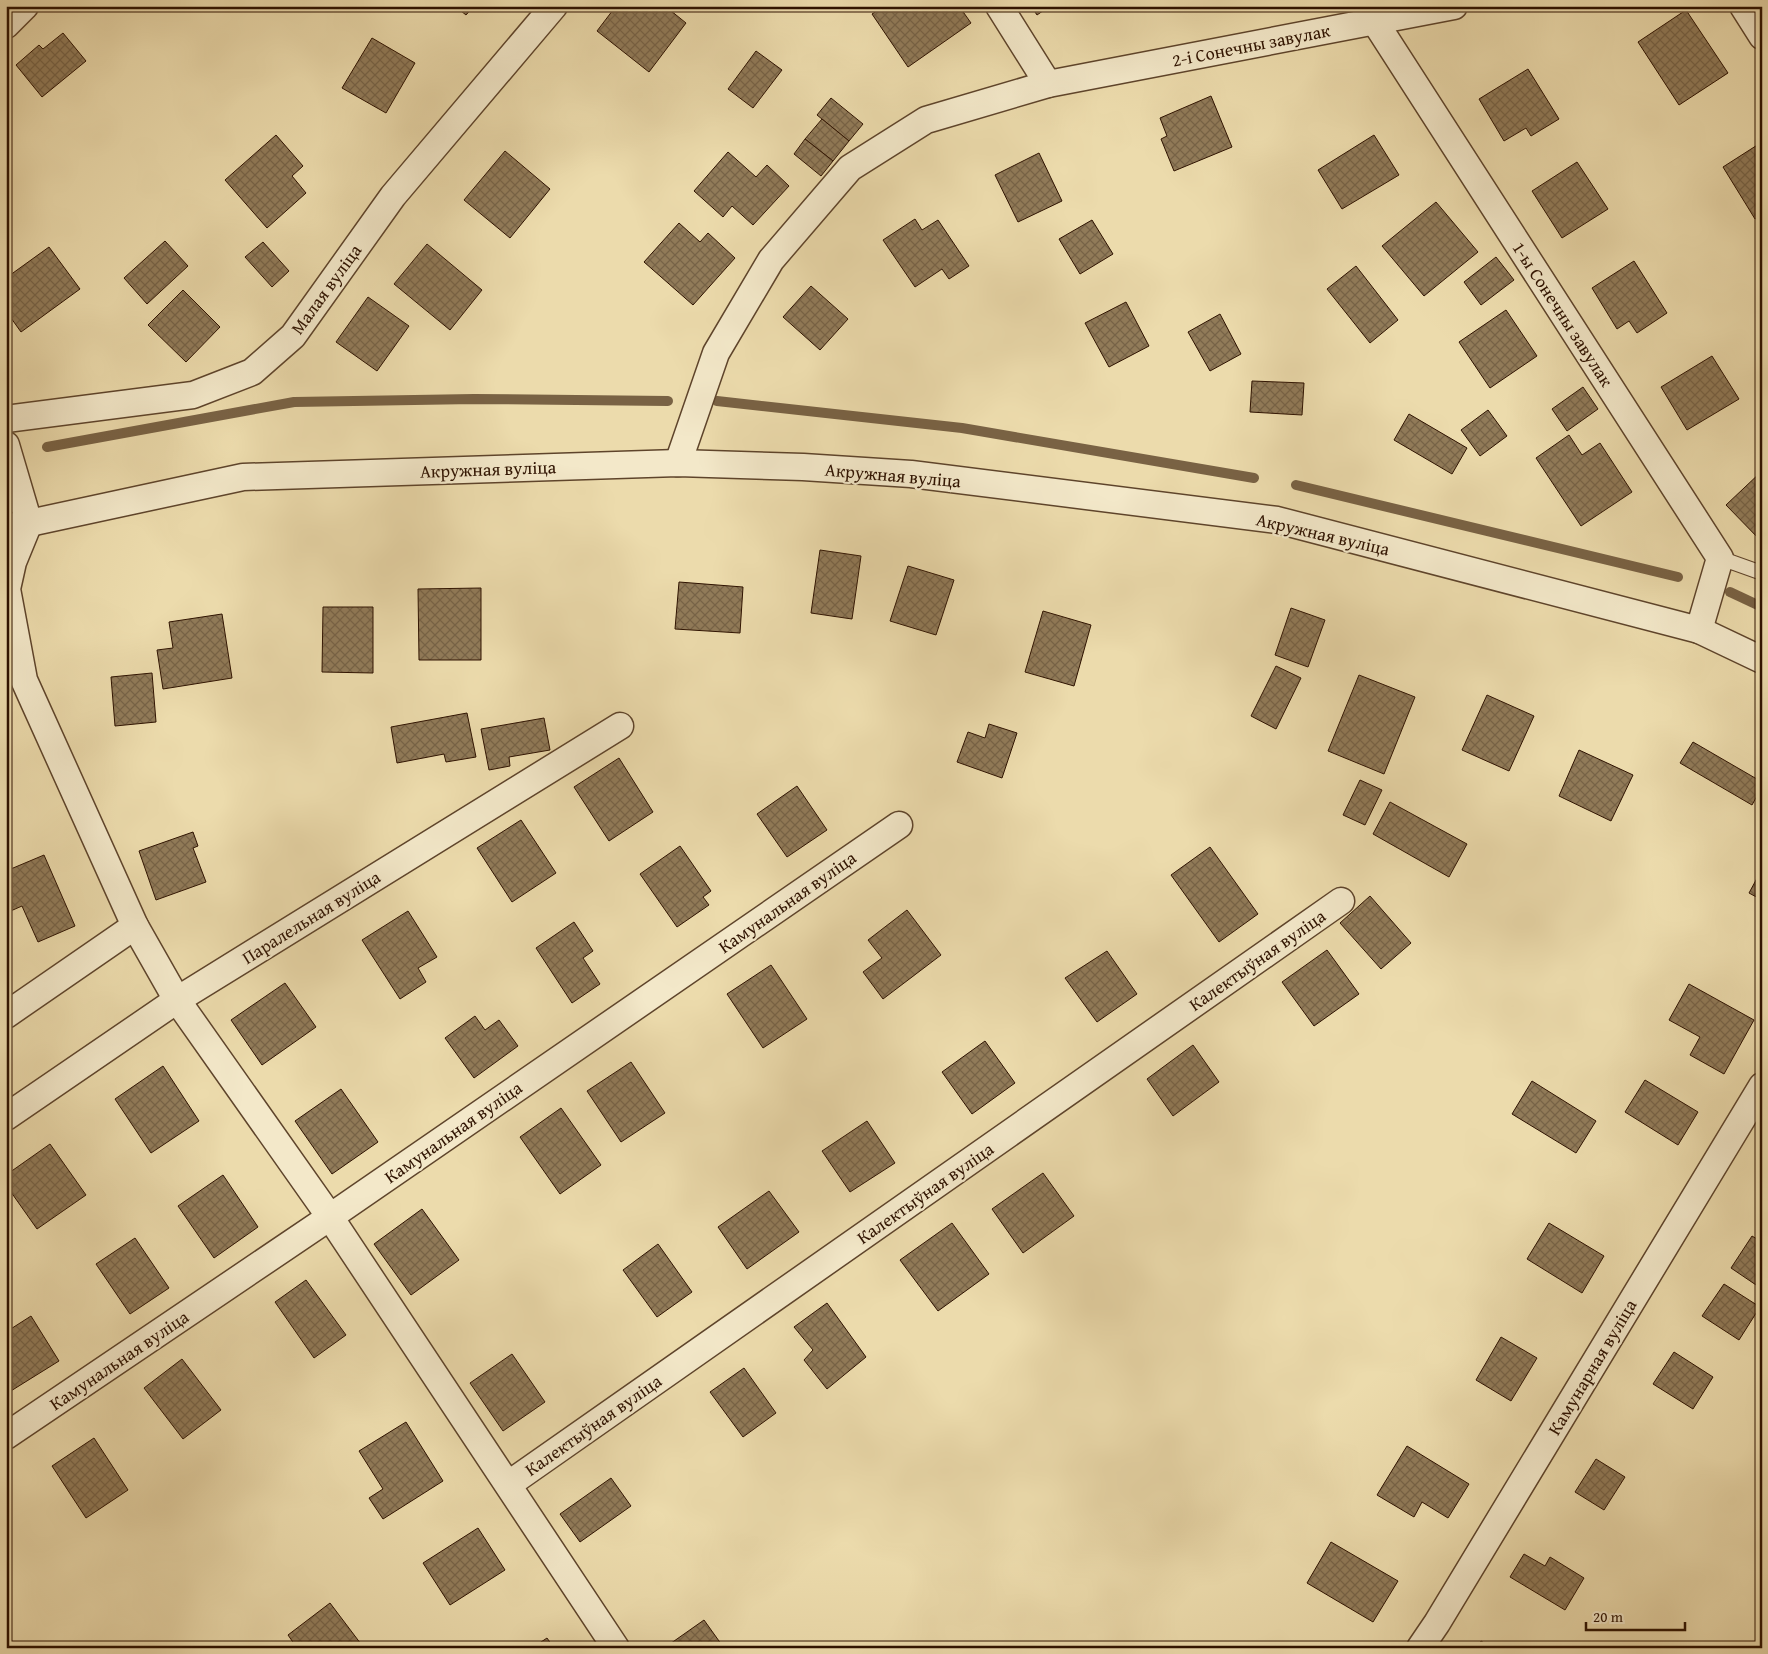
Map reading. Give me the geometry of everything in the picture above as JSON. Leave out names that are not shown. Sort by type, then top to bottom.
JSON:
[{"type":"street","points":[[6,25],[25,6]]},
{"type":"street","name":"Малая вуліца","points":[[6,418],[193,395],[252,372],[293,336],[393,196],[554,6]]},
{"type":"street","points":[[999,6],[1048,84]]},
{"type":"street","name":"2-і Сонечны завулак","points":[[678,463],[716,353],[770,260],[850,168],[926,120],[1048,84],[1369,14],[1454,6]]},
{"type":"street","points":[[1743,6],[1762,36]]},
{"type":"street","name":"1-ы Сонечны завулак","points":[[1369,14],[1720,558]]},
{"type":"street","points":[[6,445],[18,525],[7,589],[24,680],[135,926],[177,1000],[330,1217],[509,1484],[616,1648]]},
{"type":"street","name":"Акружная вуліца","points":[[18,525],[243,477],[678,463],[804,467],[911,474],[1277,520],[1699,630],[1762,660]]},
{"type":"street","points":[[1699,630],[1720,558]]},
{"type":"street","name":"Паралельная вуліца","points":[[6,1117],[177,1000],[620,726]]},
{"type":"street","name":"Камунальная вуліца","points":[[6,1436],[330,1217],[899,825]]},
{"type":"street","name":"Калектыўная вуліца","points":[[509,1484],[1341,901]]},
{"type":"street","points":[[6,1015],[135,926]]},
{"type":"street","name":"Камунарная вуліца","points":[[1420,1648],[1437,1623],[1762,1086]]},
{"type":"lane","points":[[1720,558],[1762,573]]},
{"type":"building","points":[[455,6],[474,6],[466,15]]},
{"type":"building","points":[[616,6],[665,6],[686,23],[649,72],[597,31]]},
{"type":"building","points":[[884,6],[959,6],[971,23],[908,67],[872,14]]},
{"type":"building","points":[[1031,6],[1050,6],[1037,15]]},
{"type":"building","points":[[1686,10],[1728,73],[1679,105],[1638,42]]},
{"type":"building","points":[[63,33],[86,61],[42,97],[16,65],[39,45],[43,49]]},
{"type":"building","points":[[372,38],[415,63],[386,113],[342,88]]},
{"type":"building","points":[[756,51],[782,70],[753,108],[728,89]]},
{"type":"building","points":[[1528,69],[1559,119],[1531,136],[1526,128],[1504,141],[1479,99]]},
{"type":"building","points":[[1211,96],[1232,147],[1174,171],[1161,139],[1167,136],[1160,118]]},
{"type":"building","points":[[831,98],[863,124],[849,141],[817,115]]},
{"type":"building","points":[[822,119],[849,141],[833,161],[805,139]]},
{"type":"building","points":[[276,135],[303,166],[292,176],[306,193],[267,228],[225,180]]},
{"type":"building","points":[[1374,135],[1399,175],[1342,209],[1318,170]]},
{"type":"building","points":[[805,139],[833,161],[821,176],[794,154]]},
{"type":"building","points":[[1762,142],[1762,215],[1755,219],[1723,167]]},
{"type":"building","points":[[505,151],[550,189],[510,238],[464,200]]},
{"type":"building","points":[[728,152],[756,177],[767,165],[789,186],[753,225],[732,206],[723,217],[694,191]]},
{"type":"building","points":[[1039,153],[1062,201],[1018,222],[995,175]]},
{"type":"building","points":[[1577,162],[1608,209],[1562,238],[1532,191]]},
{"type":"building","points":[[1436,202],[1478,252],[1424,296],[1382,246]]},
{"type":"building","points":[[915,219],[922,230],[938,220],[969,266],[949,279],[942,269],[915,287],[883,240]]},
{"type":"building","points":[[1092,220],[1113,254],[1080,274],[1059,239]]},
{"type":"building","points":[[679,223],[700,242],[708,233],[735,258],[693,305],[644,262]]},
{"type":"building","points":[[165,241],[188,266],[147,304],[124,278]]},
{"type":"building","points":[[263,242],[289,271],[272,287],[245,257]]},
{"type":"building","points":[[427,244],[482,290],[450,330],[394,284]]},
{"type":"building","points":[[49,247],[80,289],[21,332],[6,311],[6,278]]},
{"type":"building","points":[[1496,257],[1514,280],[1481,305],[1464,282]]},
{"type":"building","points":[[1634,261],[1667,313],[1637,333],[1629,321],[1617,329],[1592,288]]},
{"type":"building","points":[[1356,266],[1398,320],[1370,343],[1327,289]]},
{"type":"building","points":[[811,286],[848,319],[820,350],[783,317]]},
{"type":"building","points":[[183,290],[220,327],[186,362],[148,325]]},
{"type":"building","points":[[368,297],[409,326],[377,371],[336,342]]},
{"type":"building","points":[[1126,302],[1149,346],[1109,367],[1085,323]]},
{"type":"building","points":[[1506,310],[1537,356],[1490,388],[1459,342]]},
{"type":"building","points":[[1220,314],[1241,354],[1210,371],[1188,332]]},
{"type":"building","points":[[1712,356],[1739,399],[1687,430],[1661,387]]},
{"type":"building","points":[[1252,381],[1304,383],[1302,415],[1250,412]]},
{"type":"building","points":[[1583,387],[1598,409],[1567,431],[1552,409]]},
{"type":"building","points":[[1488,410],[1507,436],[1480,456],[1461,430]]},
{"type":"building","points":[[1409,414],[1467,448],[1452,474],[1394,440]]},
{"type":"building","points":[[1569,435],[1582,455],[1600,443],[1632,492],[1581,526],[1536,458]]},
{"type":"building","points":[[1762,471],[1762,542],[1726,505]]},
{"type":"building","points":[[820,550],[861,556],[852,619],[811,613]]},
{"type":"building","points":[[908,566],[954,580],[936,635],[890,621]]},
{"type":"building","points":[[679,582],[743,587],[740,633],[675,629]]},
{"type":"building","points":[[481,588],[481,660],[419,660],[418,589]]},
{"type":"building","points":[[323,607],[373,607],[373,673],[322,672]]},
{"type":"building","points":[[1291,608],[1325,620],[1308,667],[1275,655]]},
{"type":"building","points":[[1043,611],[1091,625],[1074,686],[1025,672]]},
{"type":"building","points":[[222,614],[232,678],[163,689],[157,650],[173,648],[169,622]]},
{"type":"building","points":[[1276,666],[1301,678],[1276,729],[1251,716]]},
{"type":"building","points":[[152,673],[156,722],[115,726],[111,677]]},
{"type":"building","points":[[1359,675],[1415,697],[1384,774],[1328,751]]},
{"type":"building","points":[[1487,695],[1534,716],[1509,771],[1462,750]]},
{"type":"building","points":[[467,713],[476,757],[446,762],[444,754],[397,763],[391,727]]},
{"type":"building","points":[[544,718],[550,750],[509,757],[510,766],[489,770],[481,729]]},
{"type":"building","points":[[989,724],[1017,733],[1002,778],[957,762],[968,732],[985,738]]},
{"type":"building","points":[[1693,742],[1762,782],[1762,787],[1752,805],[1680,763]]},
{"type":"building","points":[[1579,750],[1633,775],[1611,821],[1559,796]]},
{"type":"building","points":[[619,758],[653,812],[609,841],[574,787]]},
{"type":"building","points":[[1360,780],[1382,790],[1365,825],[1343,815]]},
{"type":"building","points":[[797,786],[827,830],[787,857],[757,814]]},
{"type":"building","points":[[1390,802],[1467,844],[1449,877],[1373,834]]},
{"type":"building","points":[[521,820],[556,873],[512,902],[477,848]]},
{"type":"building","points":[[193,832],[198,846],[193,848],[206,882],[156,900],[139,851]]},
{"type":"building","points":[[680,846],[711,891],[703,897],[709,905],[677,927],[640,874]]},
{"type":"building","points":[[1210,847],[1258,914],[1219,942],[1171,875]]},
{"type":"building","points":[[44,855],[75,926],[38,942],[22,906],[6,913],[6,871]]},
{"type":"building","points":[[1762,869],[1762,900],[1749,893]]},
{"type":"building","points":[[1370,896],[1411,943],[1381,969],[1340,923]]},
{"type":"building","points":[[907,910],[941,955],[883,999],[863,972],[882,958],[868,940]]},
{"type":"building","points":[[408,911],[437,957],[418,968],[426,982],[400,999],[362,940]]},
{"type":"building","points":[[574,922],[593,951],[583,958],[600,984],[572,1003],[536,948]]},
{"type":"building","points":[[1327,950],[1359,994],[1314,1026],[1282,982]]},
{"type":"building","points":[[1107,951],[1137,994],[1097,1022],[1065,978]]},
{"type":"building","points":[[771,965],[807,1019],[763,1048],[727,994]]},
{"type":"building","points":[[285,983],[316,1027],[262,1065],[231,1020]]},
{"type":"building","points":[[1689,984],[1754,1020],[1724,1074],[1690,1055],[1700,1037],[1669,1020]]},
{"type":"building","points":[[475,1016],[485,1030],[499,1020],[518,1046],[474,1078],[445,1038]]},
{"type":"building","points":[[985,1041],[1015,1083],[972,1114],[942,1072]]},
{"type":"building","points":[[1193,1045],[1219,1082],[1173,1116],[1147,1079]]},
{"type":"building","points":[[631,1062],[665,1113],[621,1142],[587,1091]]},
{"type":"building","points":[[163,1066],[199,1121],[151,1153],[115,1099]]},
{"type":"building","points":[[1645,1080],[1698,1112],[1678,1145],[1625,1112]]},
{"type":"building","points":[[1532,1081],[1596,1121],[1576,1153],[1512,1114]]},
{"type":"building","points":[[341,1089],[378,1142],[332,1174],[295,1121]]},
{"type":"building","points":[[561,1108],[601,1165],[560,1194],[520,1137]]},
{"type":"building","points":[[867,1121],[895,1163],[850,1192],[822,1151]]},
{"type":"building","points":[[50,1144],[86,1195],[37,1229],[6,1185],[6,1175]]},
{"type":"building","points":[[1043,1173],[1074,1216],[1023,1253],[992,1209]]},
{"type":"building","points":[[223,1175],[258,1227],[214,1258],[178,1206]]},
{"type":"building","points":[[769,1191],[799,1232],[747,1269],[718,1227]]},
{"type":"building","points":[[422,1209],[459,1260],[411,1295],[374,1244]]},
{"type":"building","points":[[952,1223],[989,1274],[938,1311],[900,1260]]},
{"type":"building","points":[[1549,1223],[1604,1256],[1582,1293],[1527,1259]]},
{"type":"building","points":[[1752,1236],[1762,1242],[1762,1289],[1731,1268]]},
{"type":"building","points":[[135,1238],[169,1288],[130,1314],[96,1264]]},
{"type":"building","points":[[658,1244],[692,1292],[657,1317],[623,1270]]},
{"type":"building","points":[[306,1280],[346,1335],[314,1358],[275,1302]]},
{"type":"building","points":[[1724,1284],[1760,1307],[1739,1340],[1702,1316]]},
{"type":"building","points":[[827,1303],[866,1357],[827,1389],[804,1360],[813,1350],[794,1327]]},
{"type":"building","points":[[31,1316],[59,1361],[6,1394],[6,1332]]},
{"type":"building","points":[[1501,1337],[1537,1358],[1511,1401],[1476,1380]]},
{"type":"building","points":[[1674,1352],[1713,1377],[1693,1409],[1653,1384]]},
{"type":"building","points":[[512,1354],[545,1402],[503,1431],[470,1383]]},
{"type":"building","points":[[182,1359],[221,1410],[183,1439],[144,1388]]},
{"type":"building","points":[[744,1368],[776,1413],[743,1437],[710,1392]]},
{"type":"building","points":[[406,1422],[443,1481],[383,1519],[369,1498],[383,1489],[359,1451]]},
{"type":"building","points":[[94,1438],[128,1490],[86,1518],[52,1466]]},
{"type":"building","points":[[1407,1446],[1469,1484],[1448,1518],[1422,1502],[1414,1517],[1377,1495]]},
{"type":"building","points":[[1596,1459],[1625,1477],[1604,1510],[1575,1492]]},
{"type":"building","points":[[611,1478],[631,1506],[580,1542],[560,1514]]},
{"type":"building","points":[[478,1528],[505,1570],[450,1605],[423,1563]]},
{"type":"building","points":[[1331,1542],[1398,1581],[1373,1622],[1307,1583]]},
{"type":"building","points":[[1524,1554],[1545,1566],[1550,1557],[1584,1578],[1565,1610],[1510,1577]]},
{"type":"building","points":[[330,1603],[364,1648],[297,1648],[288,1635]]},
{"type":"building","points":[[704,1620],[724,1648],[668,1648],[667,1646]]},
{"type":"building","points":[[547,1638],[554,1648],[532,1648]]},
{"type":"building","points":[[1481,1641],[1492,1648],[1477,1648]]},
{"type":"waterway","points":[[47,447],[294,402],[474,399],[668,401]]},
{"type":"waterway","points":[[717,401],[962,428],[1254,478]]},
{"type":"waterway","points":[[1296,485],[1678,577]]},
{"type":"waterway","points":[[1730,592],[1762,607]]}]
